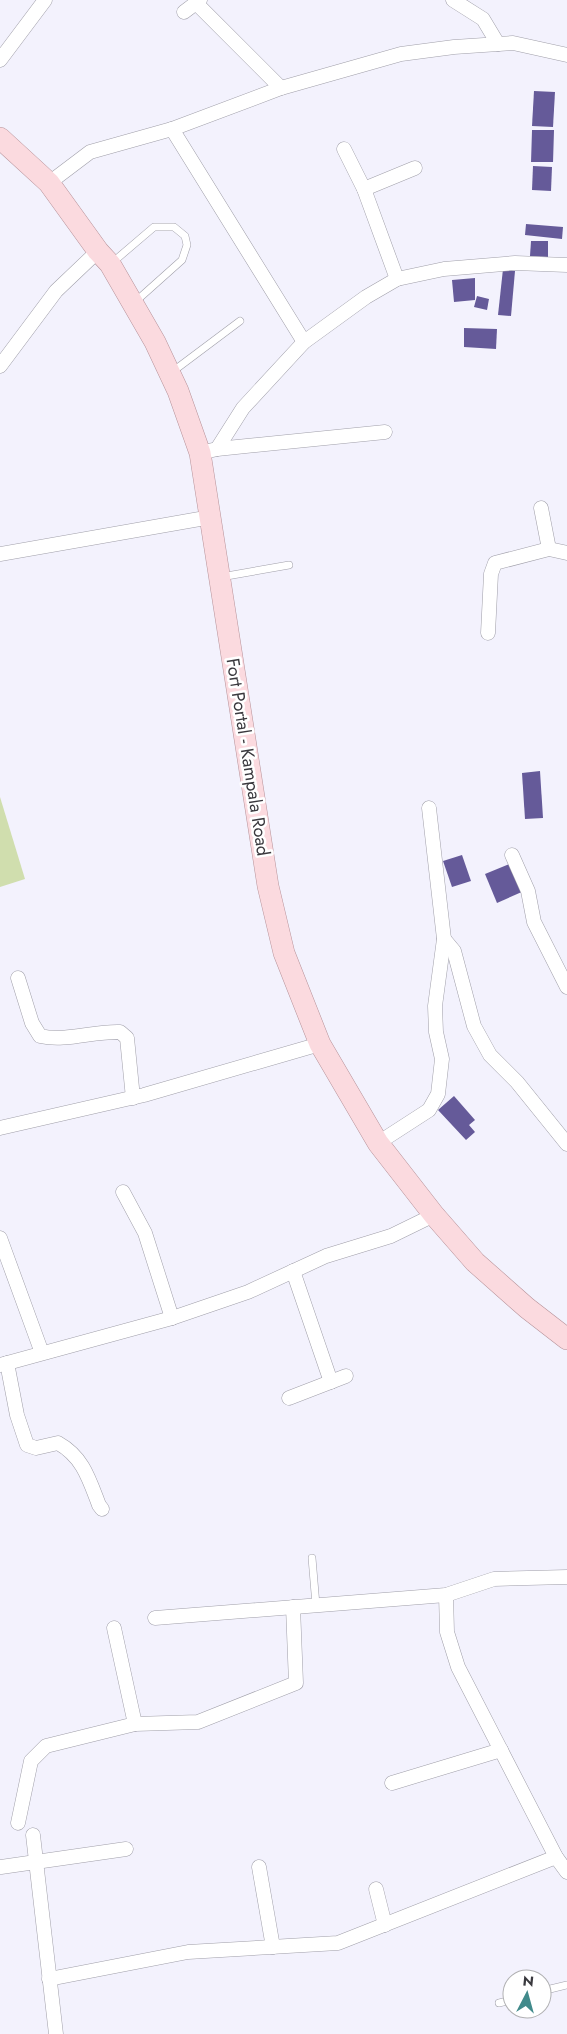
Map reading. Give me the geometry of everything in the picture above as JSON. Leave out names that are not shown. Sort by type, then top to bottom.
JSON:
[{"type":"main road","name":"Fort Portal - Kampala Road","points":[[0,138],[49,182],[104,258],[133,303],[208,451],[210,517],[268,886],[284,952],[320,1044],[378,1144],[434,1215],[476,1262],[526,1308],[567,1339]]},
{"type":"street","points":[[0,60],[46,0]]},
{"type":"street","points":[[453,0],[471,5],[483,19],[498,44]]},
{"type":"street","points":[[184,12],[198,2],[280,88]]},
{"type":"street","points":[[49,182],[90,152],[172,129],[280,88],[401,54],[513,43],[567,55]]},
{"type":"street","points":[[172,129],[304,342]]},
{"type":"street","points":[[344,149],[364,189],[397,279]]},
{"type":"street","points":[[364,189],[415,168]]},
{"type":"street","points":[[0,366],[56,291],[104,258]]},
{"type":"street","points":[[208,451],[243,408],[304,342],[366,297],[397,279],[453,268],[515,263],[567,265]]},
{"type":"street","points":[[208,451],[385,432]]},
{"type":"street","points":[[541,508],[549,549]]},
{"type":"street","points":[[0,554],[210,517]]},
{"type":"street","points":[[488,633],[491,574],[495,563],[549,549],[567,553]]},
{"type":"street","points":[[378,1144],[429,1110],[438,1094],[442,1059],[436,1032],[435,1006],[444,939],[429,808]]},
{"type":"street","points":[[512,855],[528,891],[534,922],[567,987]]},
{"type":"street","points":[[444,939],[454,951],[474,1026],[490,1055],[518,1082],[567,1144]]},
{"type":"street","points":[[18,978],[32,1023],[40,1036],[54,1040],[102,1031],[120,1032],[127,1038],[133,1098]]},
{"type":"street","points":[[0,1128],[133,1098],[320,1044]]},
{"type":"street","points":[[122,1192],[145,1232],[172,1318]]},
{"type":"street","points":[[102,1509],[98,1505],[84,1466],[71,1450],[58,1443],[36,1448],[27,1445],[4,1364],[172,1318],[248,1292],[326,1256],[391,1236],[434,1215]]},
{"type":"street","points":[[0,1238],[42,1353]]},
{"type":"street","points":[[293,1271],[331,1382]]},
{"type":"street","points":[[289,1398],[346,1376]]},
{"type":"street","points":[[155,1618],[446,1595],[494,1579],[567,1577]]},
{"type":"street","points":[[446,1595],[447,1632],[458,1667],[556,1858],[567,1872]]},
{"type":"street","points":[[18,1823],[31,1761],[46,1746],[135,1724],[198,1722],[296,1684],[293,1607]]},
{"type":"street","points":[[114,1628],[135,1724]]},
{"type":"street","points":[[392,1783],[501,1750]]},
{"type":"street","points":[[33,1835],[56,2034]]},
{"type":"street","points":[[1,1867],[126,1849]]},
{"type":"street","points":[[49,1979],[188,1952],[338,1943],[556,1858]]},
{"type":"street","points":[[259,1867],[273,1947]]},
{"type":"street","points":[[376,1889],[385,1925]]},
{"type":"lane","points":[[104,258],[154,227],[174,227],[185,236],[187,245],[182,260],[133,303]]},
{"type":"lane","points":[[170,374],[240,322]]},
{"type":"lane","points":[[220,577],[289,565]]},
{"type":"lane","points":[[312,1558],[316,1605]]},
{"type":"lane","points":[[552,1989],[567,1985]]},
{"type":"green space","points":[[0,797],[25,879],[0,887]]},
{"type":"building","points":[[534,91],[555,92],[553,127],[532,126]]},
{"type":"building","points":[[532,130],[554,130],[553,162],[531,162]]},
{"type":"building","points":[[533,166],[552,167],[551,191],[532,190]]},
{"type":"building","points":[[526,224],[563,227],[562,239],[525,235]]},
{"type":"building","points":[[531,241],[548,241],[548,257],[530,256]]},
{"type":"building","points":[[503,269],[515,271],[511,316],[498,315]]},
{"type":"building","points":[[475,278],[475,300],[454,302],[452,280]]},
{"type":"building","points":[[477,296],[489,299],[487,310],[474,307]]},
{"type":"building","points":[[464,328],[497,329],[496,349],[464,347]]},
{"type":"building","points":[[540,771],[543,818],[525,819],[522,773]]},
{"type":"building","points":[[462,855],[471,881],[452,887],[443,861]]},
{"type":"building","points":[[512,863],[524,891],[497,903],[485,874]]},
{"type":"building","points":[[454,1096],[475,1120],[469,1125],[475,1132],[466,1140],[438,1110]]}]
